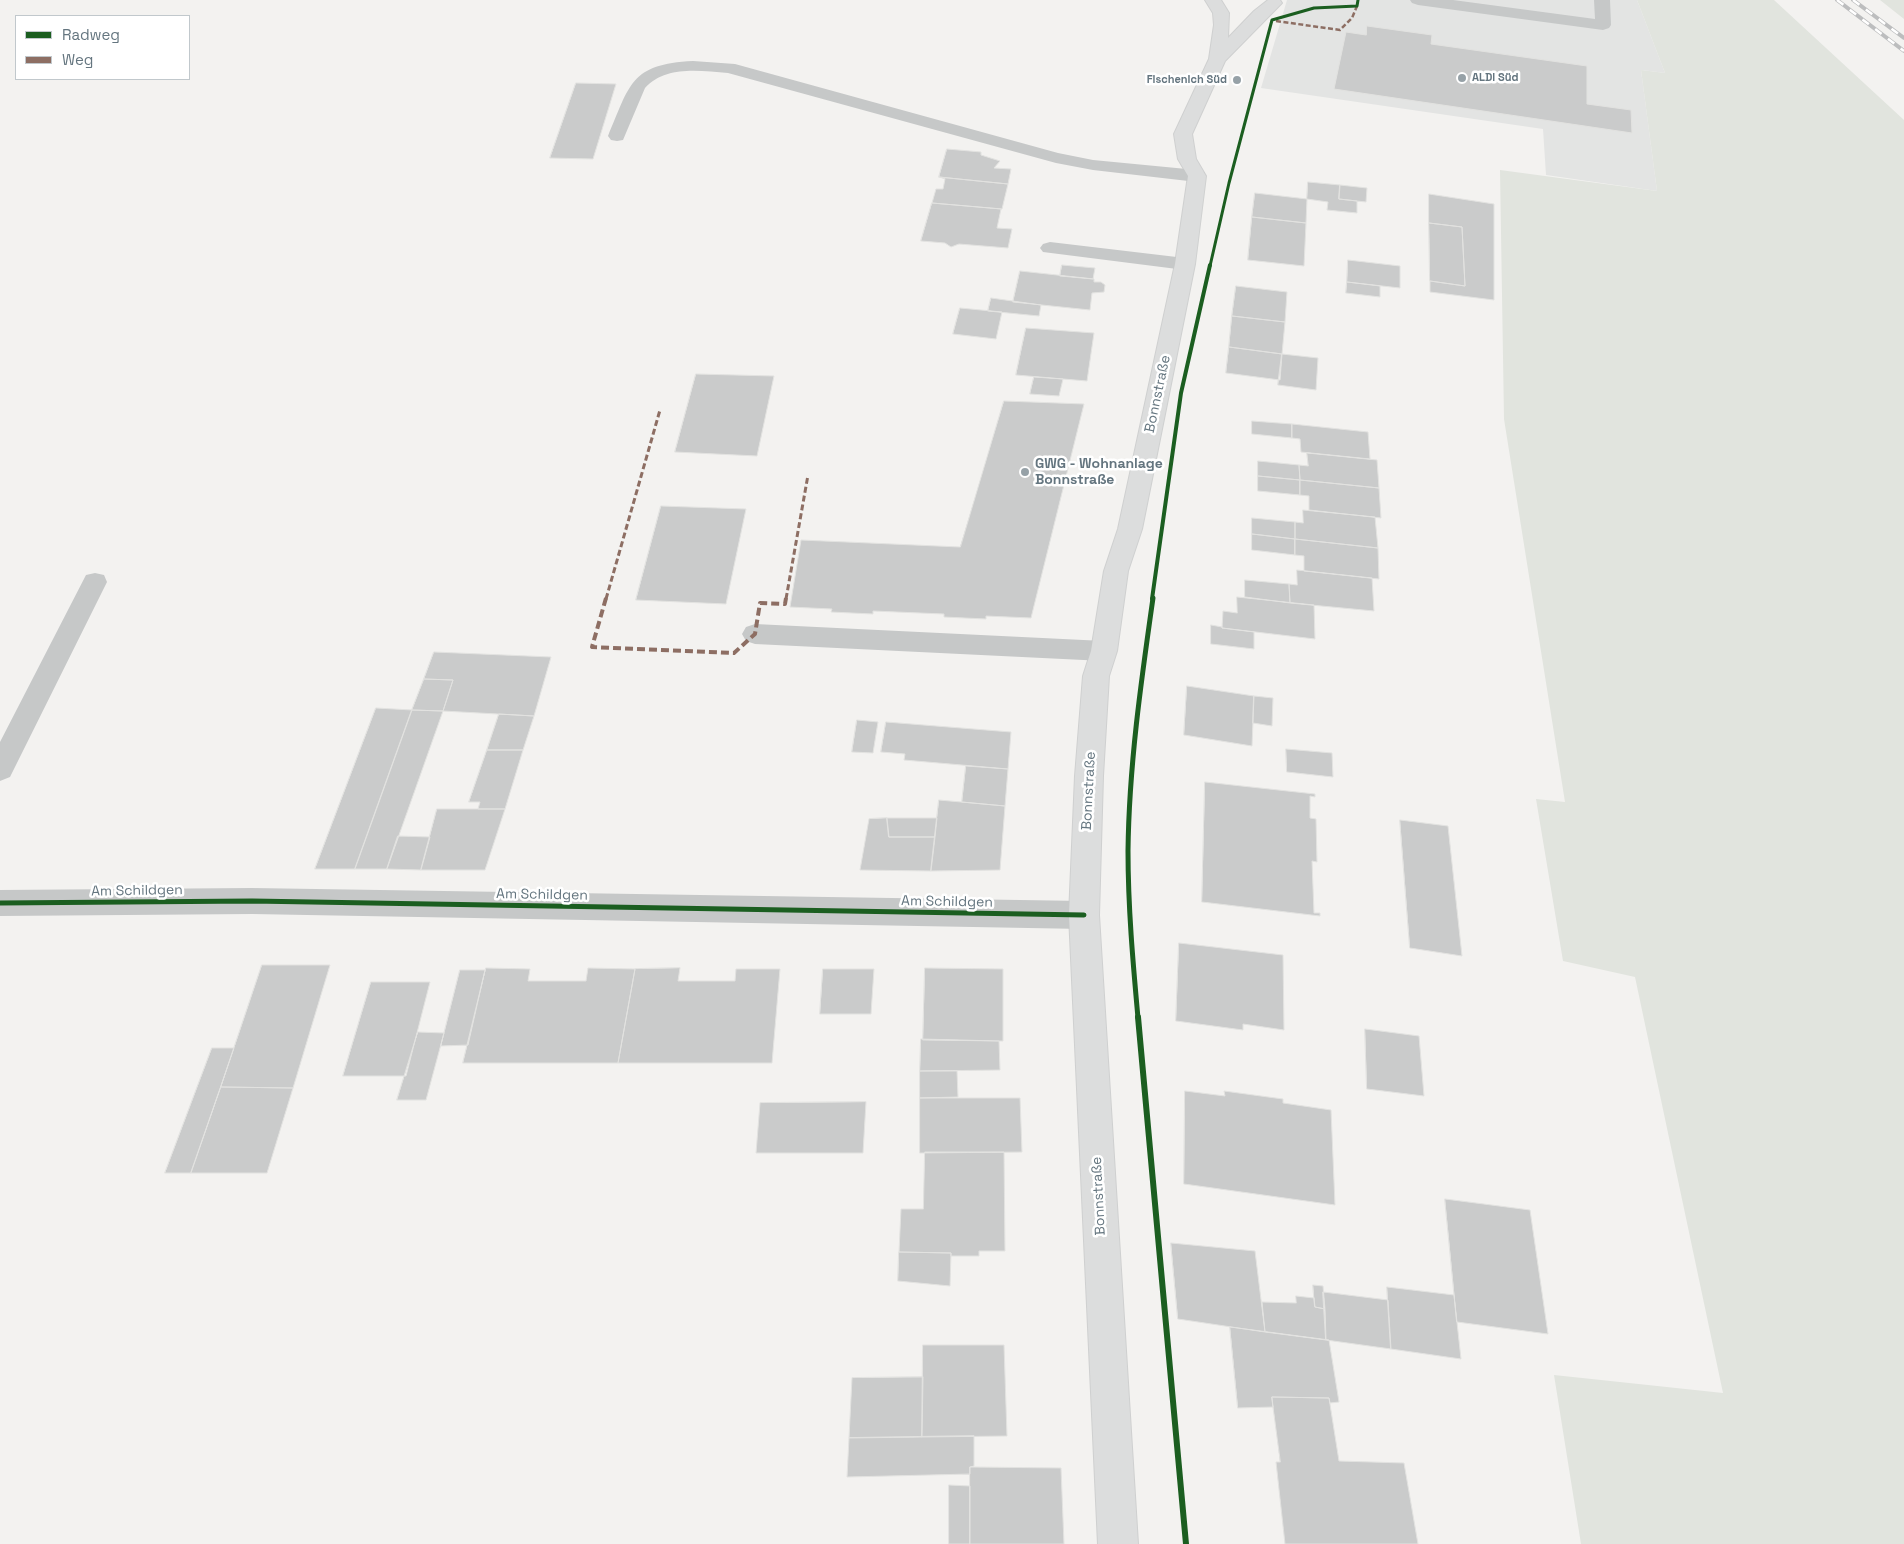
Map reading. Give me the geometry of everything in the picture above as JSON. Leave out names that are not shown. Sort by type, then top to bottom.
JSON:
[{"type":"main road","points":[[1197,176],[1187,159],[1183,134],[1217,59],[1222,25],[1221,13],[1213,0]]},
{"type":"main road","points":[[1217,0],[1243,5],[1279,2]]},
{"type":"main road","points":[[1217,59],[1260,14],[1279,2]]},
{"type":"main road","name":"Bonnstraße","points":[[1118,1544],[1084,915],[1089,776],[1096,676],[1104,650],[1116,571],[1130,529],[1184,264],[1197,176]]},
{"type":"street","points":[[1426,1],[1603,25],[1602,0]]},
{"type":"street","points":[[617,136],[638,84],[658,70],[689,66],[729,68],[1056,158],[1093,165],[1197,176]]},
{"type":"street","points":[[1050,248],[1184,264]]},
{"type":"street","points":[[0,769],[95,582]]},
{"type":"street","points":[[755,634],[1104,650]]},
{"type":"street","name":"Am Schildgen","points":[[0,903],[252,901],[1084,915]]},
{"type":"shaded area","points":[[1287,0],[1637,0],[1665,73],[1641,70],[1657,191],[1546,175],[1543,129],[1261,88]]},
{"type":"shaded area","points":[[1637,0],[1774,0],[1904,120],[1904,1544],[1581,1544],[1554,1375],[1723,1393],[1635,977],[1563,961],[1536,799],[1565,802],[1504,419],[1500,170],[1657,191],[1641,70],[1665,73]]},
{"type":"shaded area","points":[[1880,0],[1904,0],[1904,19]]},
{"type":"building","name":"ALDI Süd","points":[[1367,26],[1432,35],[1431,44],[1587,66],[1587,104],[1631,110],[1632,133],[1334,89],[1346,32],[1366,35]]},
{"type":"building","points":[[576,83],[616,84],[593,159],[550,158]]},
{"type":"building","points":[[947,149],[981,152],[981,155],[1000,161],[994,168],[1011,169],[1008,184],[939,177]]},
{"type":"building","points":[[939,177],[1008,184],[1002,209],[932,203],[936,189],[943,189],[945,179]]},
{"type":"building","points":[[1308,182],[1340,185],[1339,199],[1357,201],[1357,213],[1327,210],[1328,202],[1307,199]]},
{"type":"building","points":[[1340,185],[1367,188],[1366,202],[1339,199]]},
{"type":"building","points":[[1255,193],[1307,199],[1306,223],[1252,217]]},
{"type":"building","points":[[1429,194],[1494,204],[1494,300],[1430,292],[1430,281],[1465,286],[1462,227],[1429,223]]},
{"type":"building","points":[[932,203],[1001,209],[997,228],[1012,229],[1008,248],[959,244],[951,247],[945,243],[921,241]]},
{"type":"building","points":[[1252,217],[1306,223],[1304,266],[1248,260]]},
{"type":"building","points":[[1429,223],[1462,227],[1465,286],[1430,281]]},
{"type":"building","points":[[1348,260],[1400,266],[1400,288],[1347,282]]},
{"type":"building","points":[[1062,265],[1095,268],[1093,279],[1060,276]]},
{"type":"building","points":[[1020,271],[1094,279],[1094,282],[1101,282],[1105,285],[1104,292],[1092,293],[1090,310],[1013,302]]},
{"type":"building","points":[[1347,282],[1380,286],[1380,297],[1346,293]]},
{"type":"building","points":[[1236,286],[1287,292],[1285,322],[1232,316]]},
{"type":"building","points":[[991,298],[1041,305],[1039,316],[988,311]]},
{"type":"building","points":[[960,308],[1002,312],[996,339],[953,334]]},
{"type":"building","points":[[1232,316],[1285,322],[1282,354],[1229,347]]},
{"type":"building","points":[[1026,328],[1094,333],[1087,381],[1016,375]]},
{"type":"building","points":[[1229,347],[1282,354],[1280,380],[1226,373]]},
{"type":"building","points":[[1282,354],[1318,358],[1316,390],[1278,385]]},
{"type":"building","points":[[696,374],[774,376],[757,456],[675,452]]},
{"type":"building","points":[[1034,377],[1063,379],[1059,396],[1030,394]]},
{"type":"building","name":"GWG - Wohnanlage Bonnstraße","points":[[1004,401],[1084,404],[1031,618],[986,616],[986,619],[944,617],[944,614],[873,611],[873,614],[831,612],[832,609],[790,607],[801,540],[960,547]]},
{"type":"building","points":[[1252,421],[1292,424],[1292,438],[1252,434]]},
{"type":"building","points":[[1292,424],[1368,432],[1370,459],[1301,452],[1300,439],[1292,438]]},
{"type":"building","points":[[1307,453],[1377,460],[1379,488],[1300,480],[1299,465],[1308,466]]},
{"type":"building","points":[[1258,461],[1299,465],[1300,480],[1258,476]]},
{"type":"building","points":[[1258,476],[1300,480],[1300,495],[1258,491]]},
{"type":"building","points":[[1300,480],[1379,488],[1381,518],[1309,510],[1309,496],[1300,495]]},
{"type":"building","points":[[661,506],[746,509],[726,604],[636,600]]},
{"type":"building","points":[[1303,510],[1375,517],[1378,548],[1295,539],[1295,522],[1303,523]]},
{"type":"building","points":[[1252,518],[1295,522],[1295,539],[1252,534]]},
{"type":"building","points":[[1252,534],[1295,539],[1295,555],[1252,550]]},
{"type":"building","points":[[1295,539],[1378,548],[1379,579],[1304,571],[1304,556],[1295,555]]},
{"type":"building","points":[[1297,570],[1372,578],[1374,611],[1290,603],[1289,584],[1297,585]]},
{"type":"building","points":[[1245,580],[1289,584],[1290,603],[1245,597]]},
{"type":"building","points":[[1237,597],[1314,605],[1315,639],[1222,628],[1223,611],[1237,613]]},
{"type":"building","points":[[1211,625],[1254,632],[1254,649],[1211,644]]},
{"type":"building","points":[[434,652],[551,657],[534,716],[443,711],[453,680],[424,679]]},
{"type":"building","points":[[424,679],[453,680],[443,711],[412,710]]},
{"type":"building","points":[[1187,686],[1254,696],[1252,746],[1184,735]]},
{"type":"building","points":[[1254,696],[1273,698],[1272,726],[1253,723]]},
{"type":"building","points":[[376,708],[412,710],[355,869],[315,869]]},
{"type":"building","points":[[412,710],[443,711],[387,869],[355,869]]},
{"type":"building","points":[[499,714],[534,716],[523,750],[487,750]]},
{"type":"building","points":[[857,720],[878,722],[873,753],[852,752]]},
{"type":"building","points":[[886,722],[1011,732],[1008,769],[904,760],[905,754],[881,752]]},
{"type":"building","points":[[1286,749],[1332,753],[1333,777],[1287,772]]},
{"type":"building","points":[[487,750],[523,750],[505,809],[478,809],[480,802],[469,802]]},
{"type":"building","points":[[966,766],[1008,769],[1005,806],[962,802]]},
{"type":"building","points":[[1205,782],[1315,794],[1315,797],[1310,796],[1310,818],[1316,819],[1317,862],[1312,861],[1314,913],[1320,913],[1320,916],[1202,902]]},
{"type":"building","points":[[939,800],[1005,806],[1000,870],[931,871]]},
{"type":"building","points":[[437,809],[505,809],[485,870],[421,870]]},
{"type":"building","points":[[887,818],[937,818],[935,837],[889,837]]},
{"type":"building","points":[[887,818],[889,837],[935,837],[931,871],[860,870],[869,819]]},
{"type":"building","points":[[1400,820],[1448,826],[1462,956],[1410,948]]},
{"type":"building","points":[[398,836],[430,837],[421,870],[387,869]]},
{"type":"building","points":[[1179,943],[1283,955],[1284,1030],[1243,1024],[1243,1030],[1176,1021]]},
{"type":"building","points":[[262,965],[330,965],[293,1088],[221,1087]]},
{"type":"building","points":[[486,968],[530,969],[528,981],[586,981],[588,968],[635,969],[618,1063],[463,1063]]},
{"type":"building","points":[[680,968],[678,981],[735,981],[736,969],[780,969],[772,1063],[618,1063],[635,969]]},
{"type":"building","points":[[925,968],[1003,969],[1003,1041],[923,1040]]},
{"type":"building","points":[[823,969],[874,969],[871,1014],[820,1014]]},
{"type":"building","points":[[460,970],[485,970],[468,1045],[441,1046]]},
{"type":"building","points":[[371,982],[430,982],[406,1076],[343,1076]]},
{"type":"building","points":[[1365,1029],[1419,1036],[1424,1096],[1367,1089]]},
{"type":"building","points":[[418,1032],[444,1033],[426,1100],[397,1100]]},
{"type":"building","points":[[921,1039],[999,1041],[1000,1070],[920,1071]]},
{"type":"building","points":[[212,1048],[234,1048],[191,1173],[165,1173]]},
{"type":"building","points":[[920,1071],[957,1071],[958,1097],[920,1098]]},
{"type":"building","points":[[221,1087],[293,1088],[267,1173],[191,1173]]},
{"type":"building","points":[[1185,1091],[1225,1096],[1224,1091],[1283,1099],[1283,1103],[1331,1110],[1335,1205],[1184,1184]]},
{"type":"building","points":[[920,1098],[1020,1098],[1022,1152],[920,1153]]},
{"type":"building","points":[[866,1102],[863,1153],[756,1153],[760,1103]]},
{"type":"building","points":[[925,1152],[1004,1152],[1005,1251],[979,1251],[979,1256],[951,1256],[951,1253],[899,1252],[901,1209],[923,1209]]},
{"type":"building","points":[[1445,1199],[1530,1210],[1548,1334],[1457,1322]]},
{"type":"building","points":[[1171,1243],[1255,1251],[1265,1332],[1178,1319]]},
{"type":"building","points":[[899,1252],[951,1253],[950,1286],[898,1281]]},
{"type":"building","points":[[1313,1285],[1323,1286],[1325,1309],[1315,1307]]},
{"type":"building","points":[[1387,1287],[1454,1295],[1461,1359],[1391,1349]]},
{"type":"building","points":[[1323,1292],[1388,1300],[1391,1349],[1326,1340]]},
{"type":"building","points":[[1296,1296],[1314,1298],[1315,1307],[1325,1309],[1326,1340],[1265,1332],[1262,1302],[1296,1303]]},
{"type":"building","points":[[1230,1327],[1329,1340],[1339,1402],[1330,1403],[1329,1398],[1272,1397],[1273,1407],[1238,1408]]},
{"type":"building","points":[[923,1345],[1004,1345],[1007,1436],[922,1437]]},
{"type":"building","points":[[923,1377],[922,1437],[849,1438],[852,1378]]},
{"type":"building","points":[[1272,1397],[1329,1398],[1339,1461],[1404,1463],[1418,1544],[1285,1544],[1276,1462],[1280,1462]]},
{"type":"building","points":[[974,1436],[974,1466],[970,1467],[970,1474],[847,1477],[849,1438]]},
{"type":"building","points":[[970,1467],[1061,1468],[1064,1544],[970,1544]]},
{"type":"building","points":[[949,1485],[970,1486],[970,1544],[949,1544]]},
{"type":"railway","points":[[1837,0],[1904,51]]},
{"type":"railway","points":[[1853,0],[1904,38]]},
{"type":"marked path","points":[[1276,21],[1340,30],[1352,18],[1357,6]]},
{"type":"marked path","points":[[660,410],[592,647],[734,653],[755,634],[760,603],[785,604],[808,475]]},
{"type":"cycle path","points":[[1186,1544],[1129,924],[1128,850],[1135,725],[1181,393],[1229,183],[1272,20],[1314,8],[1357,6],[1358,0]]},
{"type":"cycle path","points":[[0,903],[252,901],[1084,915]]},
{"type":"place","name":"ALDI Süd","points":[[1462,78]]},
{"type":"place","name":"Fischenich Süd","points":[[1237,80]]},
{"type":"place","name":"GWG - Wohnanlage Bonnstraße","points":[[1025,472]]}]
